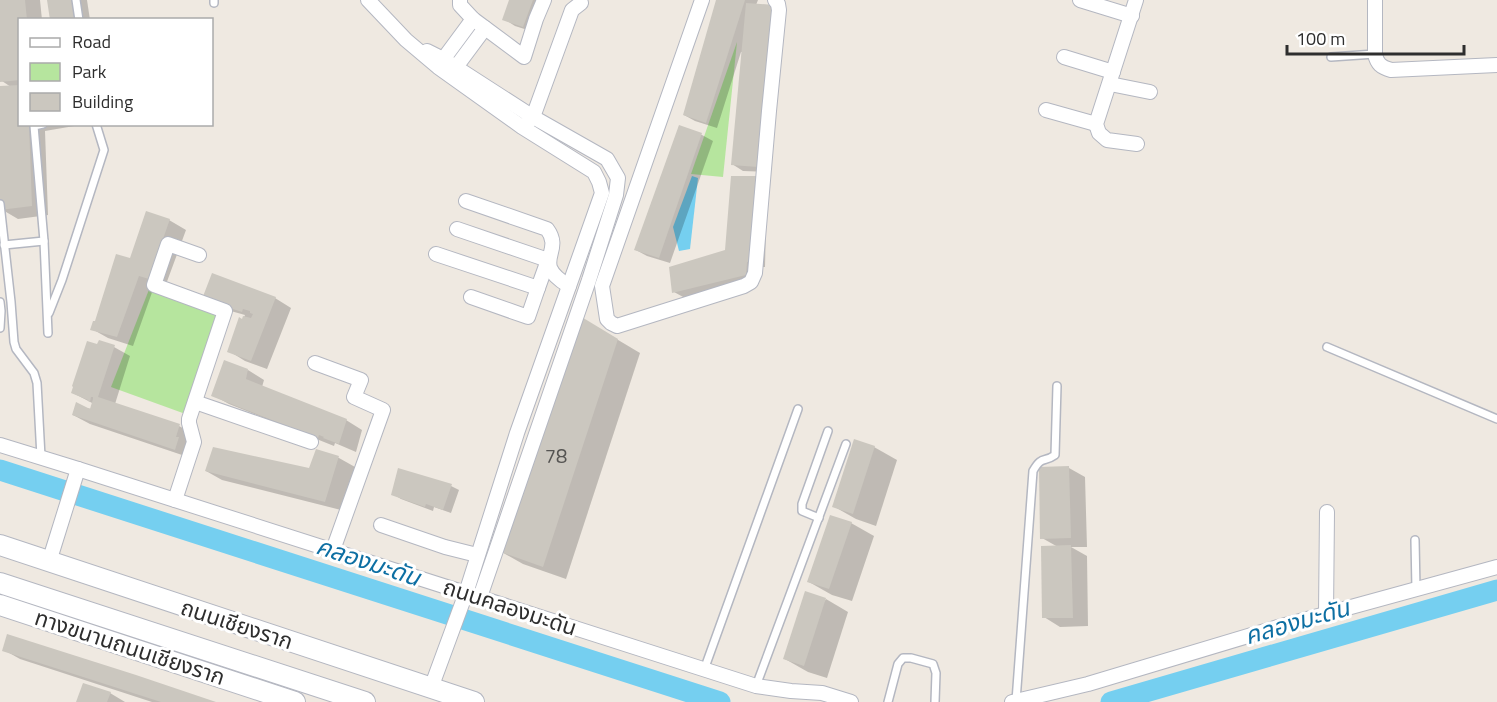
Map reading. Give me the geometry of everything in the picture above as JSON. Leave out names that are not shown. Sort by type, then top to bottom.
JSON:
[{"type":"main road","name":"ถนนเชียงราก","points":[[0,546],[474,702]]},
{"type":"main road","name":"ถนนเชียงราก","points":[[0,583],[365,702]]},
{"type":"main road","name":"ทางขนานถนนเชียงราก","points":[[0,605],[295,702]]},
{"type":"street","points":[[368,0],[406,40],[446,67],[607,159],[618,178],[616,195],[589,280],[480,597]]},
{"type":"street","points":[[460,0],[460,5],[473,19],[524,57],[544,0]]},
{"type":"street","points":[[702,0],[602,286],[607,319],[617,326],[751,282],[755,273],[779,10],[775,0]]},
{"type":"street","points":[[1080,0],[1131,16]]},
{"type":"street","points":[[1136,0],[1096,124],[1099,134],[1107,140],[1137,144]]},
{"type":"street","points":[[1375,0],[1375,54],[1376,60],[1382,67],[1391,70],[1497,65]]},
{"type":"street","points":[[522,127],[533,117],[572,10],[581,3]]},
{"type":"street","points":[[446,67],[473,19]]},
{"type":"street","points":[[446,67],[485,28]]},
{"type":"street","points":[[1064,57],[1150,92]]},
{"type":"street","points":[[431,688],[464,597],[517,433],[602,193],[594,172],[522,127],[446,67]]},
{"type":"street","points":[[1046,110],[1096,124]]},
{"type":"street","points":[[594,172],[607,159]]},
{"type":"street","points":[[602,193],[616,195]]},
{"type":"street","points":[[466,201],[547,229],[553,241],[549,260],[528,317],[471,297]]},
{"type":"street","points":[[457,229],[549,260]]},
{"type":"street","points":[[175,500],[194,442],[189,423],[225,311],[154,285],[168,244],[199,255]]},
{"type":"street","points":[[436,254],[538,288]]},
{"type":"street","points":[[549,260],[549,269],[560,280],[589,280],[602,286]]},
{"type":"street","points":[[315,363],[361,380],[354,397],[383,410],[333,550]]},
{"type":"street","points":[[195,402],[310,442]]},
{"type":"street","name":"ถนนคลองมะดัน","points":[[0,445],[41,457],[77,472],[333,550],[464,597],[480,597],[756,686],[851,702]]},
{"type":"street","points":[[49,562],[77,472]]},
{"type":"street","points":[[1326,615],[1327,512]]},
{"type":"street","points":[[381,525],[445,547],[477,555]]},
{"type":"street","points":[[1014,701],[1088,684],[1278,627],[1497,567]]},
{"type":"lane","points":[[76,0],[79,18]]},
{"type":"lane","points":[[1331,57],[1375,54]]},
{"type":"lane","points":[[34,126],[44,241],[48,333]]},
{"type":"lane","points":[[48,315],[62,280],[104,150],[97,126]]},
{"type":"lane","points":[[0,204],[14,342],[16,349],[34,373],[37,383],[41,457]]},
{"type":"lane","points":[[4,245],[44,241]]},
{"type":"lane","points":[[0,302],[0,328]]},
{"type":"lane","points":[[1328,347],[1497,419]]},
{"type":"lane","points":[[1014,701],[1033,471],[1043,459],[1052,458],[1055,455],[1057,386]]},
{"type":"lane","points":[[704,670],[798,409]]},
{"type":"lane","points":[[819,518],[802,511],[802,504],[828,431]]},
{"type":"lane","points":[[756,686],[846,444]]},
{"type":"lane","points":[[1415,540],[1416,589]]},
{"type":"lane","points":[[888,702],[898,664],[903,658],[933,664],[936,673],[935,702]]},
{"type":"green space","points":[[737,42],[723,177],[691,174]]},
{"type":"green space","points":[[150,287],[228,315],[191,416],[111,387]]},
{"type":"water","points":[[692,176],[698,178],[690,249],[679,251],[673,227]]},
{"type":"building","points":[[0,0],[25,0],[27,18],[18,18],[18,80],[0,82]]},
{"type":"building","points":[[47,0],[73,0],[76,18],[50,18]]},
{"type":"building","points":[[509,0],[533,0],[523,27],[502,20]]},
{"type":"building","points":[[716,0],[745,0],[706,123],[683,115]]},
{"type":"building","points":[[746,3],[775,5],[758,167],[731,165]]},
{"type":"building","points":[[18,85],[18,126],[29,126],[32,206],[0,210],[0,86]]},
{"type":"building","points":[[679,125],[702,133],[659,258],[634,250]]},
{"type":"building","points":[[731,176],[757,176],[754,261],[747,262],[746,275],[672,293],[669,267],[725,250]]},
{"type":"building","points":[[146,211],[170,219],[149,279],[139,276],[117,337],[90,330],[95,321],[116,254],[130,258]]},
{"type":"building","points":[[212,273],[276,297],[251,361],[227,352],[239,317],[251,318],[253,314],[250,311],[243,309],[242,312],[202,299]]},
{"type":"building","points":[[580,316],[618,339],[543,567],[498,551]]},
{"type":"building","points":[[99,340],[115,345],[98,397],[180,424],[175,450],[72,415],[76,402],[90,409],[93,397],[90,402],[71,393],[87,341],[97,344]]},
{"type":"building","points":[[224,360],[248,369],[246,379],[347,419],[339,444],[211,396]]},
{"type":"building","points":[[854,439],[875,446],[853,514],[832,507]]},
{"type":"building","points":[[213,447],[309,468],[316,449],[339,456],[325,502],[205,471]]},
{"type":"building","points":[[1069,466],[1071,538],[1040,539],[1039,467]]},
{"type":"building","points":[[398,468],[452,484],[443,510],[426,504],[425,507],[391,495]]},
{"type":"building","points":[[830,515],[852,522],[829,589],[807,582]]},
{"type":"building","points":[[1071,545],[1073,618],[1042,618],[1041,546]]},
{"type":"building","points":[[805,591],[826,598],[804,666],[783,659]]},
{"type":"building","points":[[7,634],[216,702],[161,702],[2,651]]},
{"type":"building","points":[[83,683],[111,692],[107,702],[76,702]]},
{"type":"waterway","name":"คลองมะดัน","points":[[0,470],[720,702]]},
{"type":"waterway","name":"คลองมะดัน","points":[[1111,702],[1497,590]]}]
